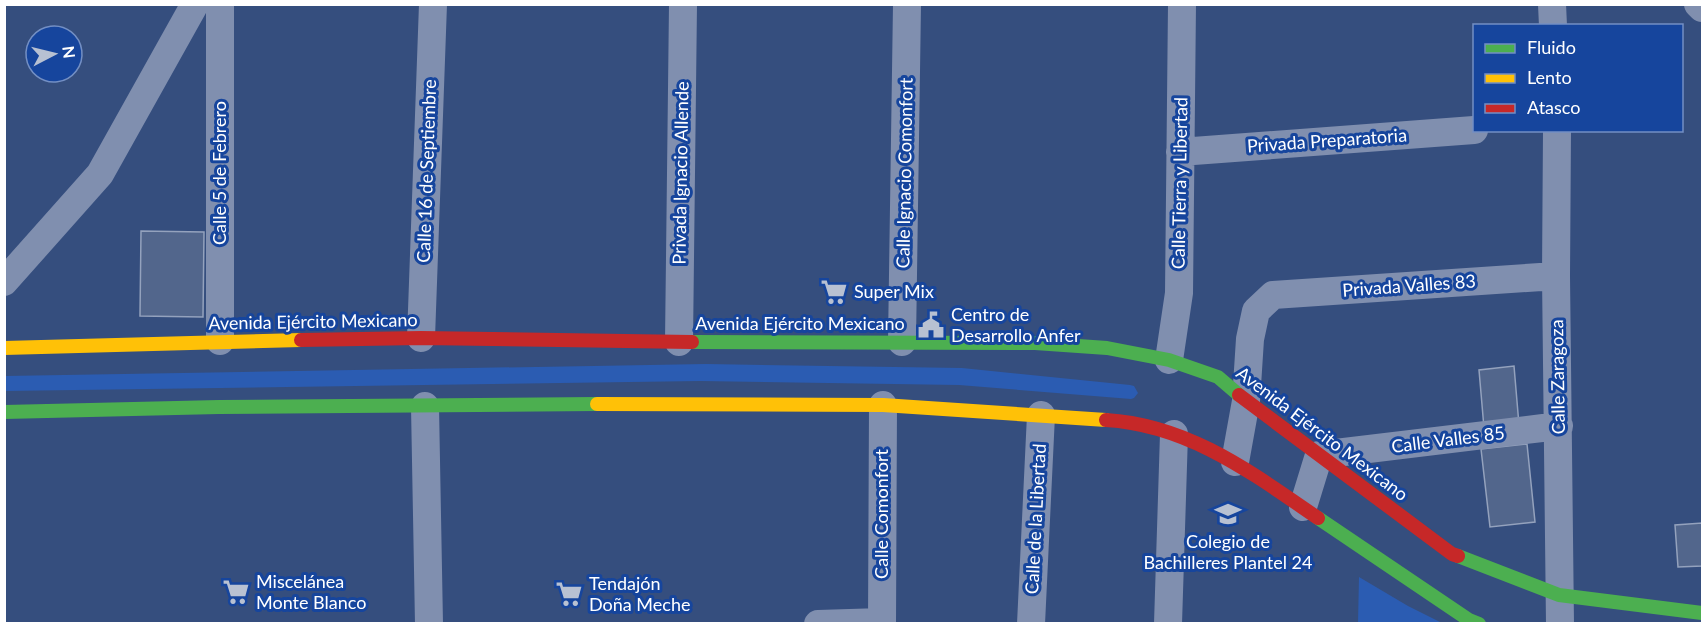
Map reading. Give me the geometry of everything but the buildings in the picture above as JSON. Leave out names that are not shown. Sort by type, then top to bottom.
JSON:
[{"type":"main road","name":"Avenida Ejército Mexicano","points":[[4,348],[220,341],[421,338],[1045,344],[1107,348],[1169,360],[1218,377],[1246,401],[1452,554],[1559,595],[1702,613]]},
{"type":"main road","points":[[4,412],[219,407],[678,403],[883,405],[1123,421],[1182,436],[1235,462],[1469,620],[1479,624]]},
{"type":"street","points":[[4,282],[100,174],[195,4]]},
{"type":"street","name":"Calle 5 de Febrero","points":[[220,4],[220,341]]},
{"type":"street","name":"Calle 16 de Septiembre","points":[[421,338],[434,4]]},
{"type":"street","name":"Privada Ignacio Allende","points":[[679,342],[683,4]]},
{"type":"street","name":"Calle Ignacio Comonfort","points":[[902,342],[907,4]]},
{"type":"street","name":"Calle Tierra y Libertad","points":[[1169,360],[1179,293],[1182,4]]},
{"type":"street","points":[[1552,4],[1553,24]]},
{"type":"street","points":[[1698,4],[1702,8]]},
{"type":"street","name":"Privada Preparatoria","points":[[1180,152],[1473,129]]},
{"type":"street","name":"Calle Zaragoza","points":[[1557,132],[1556,276],[1560,624]]},
{"type":"street","name":"Privada Valles 83","points":[[1246,401],[1250,339],[1256,311],[1273,295],[1556,276]]},
{"type":"street","points":[[1235,462],[1246,401]]},
{"type":"street","name":"Calle Comonfort","points":[[882,623],[883,405]]},
{"type":"street","points":[[425,406],[429,624]]},
{"type":"street","name":"Calle de la Libertad","points":[[1031,624],[1041,415]]},
{"type":"street","name":"Calle Valles 85","points":[[1319,455],[1559,426]]},
{"type":"street","points":[[1168,624],[1174,434]]},
{"type":"street","points":[[1303,507],[1319,455]]},
{"type":"street","points":[[818,624],[882,623]]},
{"type":"shaded area","points":[[706,364],[962,368],[1130,385],[1134,386],[1138,393],[1131,399],[959,385],[700,381],[4,391],[5,376]]},
{"type":"shaded area","points":[[1359,577],[1408,606],[1442,623],[1358,623]]},
{"type":"traffic: fast","points":[[692,342],[1035,343],[1107,348],[1169,360],[1218,377],[1239,395]]},
{"type":"traffic: fast","points":[[4,412],[219,407],[597,404]]},
{"type":"traffic: fast","points":[[1318,518],[1469,620],[1479,624]]},
{"type":"traffic: fast","points":[[1458,556],[1559,595],[1702,613]]},
{"type":"traffic: slow","points":[[4,348],[301,340]]},
{"type":"traffic: slow","points":[[597,404],[883,405],[1106,420]]},
{"type":"traffic: jam","points":[[301,340],[421,338],[692,342]]},
{"type":"traffic: jam","points":[[1239,395],[1452,554],[1458,556]]},
{"type":"traffic: jam","points":[[1106,420],[1165,431],[1192,441],[1269,484],[1318,518]]},
{"type":"place","name":"Super Mix","points":[[834,292]]},
{"type":"place","name":"Centro de Desarrollo Anfer","points":[[931,325]]},
{"type":"place","name":"Colegio de Bachilleres Plantel 24","points":[[1228,514]]},
{"type":"place","name":"Miscelánea Monte Blanco","points":[[236,592]]},
{"type":"place","name":"Tendajón Doña Meche","points":[[569,594]]}]
